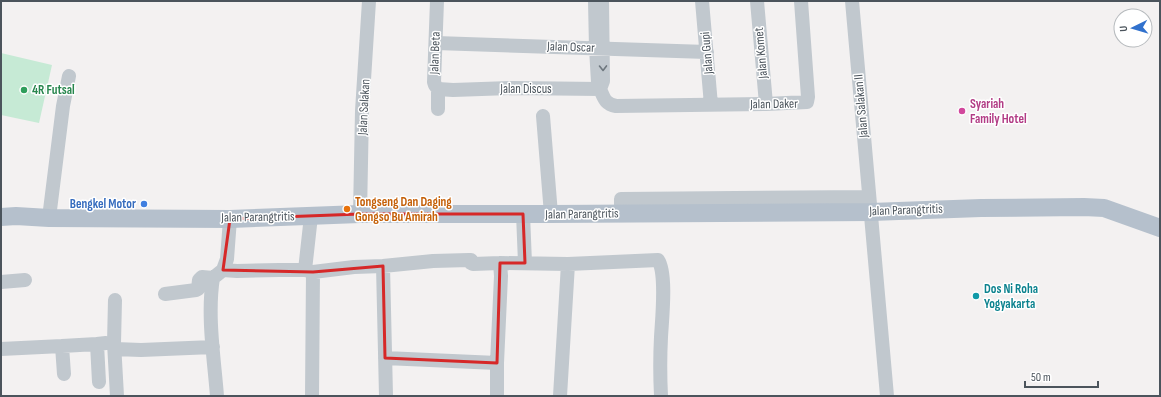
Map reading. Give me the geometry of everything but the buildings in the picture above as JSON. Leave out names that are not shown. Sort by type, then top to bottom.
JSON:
[{"type":"main road","name":"Jalan Parangtritis","points":[[1,217],[230,218],[360,214],[621,213],[870,204],[981,208],[1104,208],[1160,228]]},
{"type":"street","name":"Jalan Salakan","points":[[360,214],[362,111],[369,1]]},
{"type":"street","name":"Jalan Beta","points":[[437,1],[434,82],[438,89],[453,90]]},
{"type":"street","points":[[595,1],[599,48]]},
{"type":"street","points":[[600,89],[598,82],[602,1]]},
{"type":"street","name":"Jalan Gupi","points":[[702,1],[711,105]]},
{"type":"street","name":"Jalan Komet","points":[[757,1],[766,104]]},
{"type":"street","name":"Jalan Daker","points":[[600,89],[607,103],[616,106],[805,103],[808,100],[801,1]]},
{"type":"street","name":"Jalan Salakan II","points":[[852,1],[886,396]]},
{"type":"street","name":"Jalan Oscar","points":[[436,43],[707,52]]},
{"type":"street","points":[[48,218],[63,106],[70,76]]},
{"type":"street","name":"Jalan Discus","points":[[453,90],[512,88],[600,89]]},
{"type":"street","points":[[438,89],[438,109]]},
{"type":"street","points":[[542,116],[551,214]]},
{"type":"street","points":[[523,214],[525,263]]},
{"type":"street","points":[[311,216],[309,271],[312,396]]},
{"type":"street","points":[[217,396],[210,298],[218,274],[227,259],[230,218]]},
{"type":"street","points":[[165,294],[196,290],[198,289],[202,277],[237,271],[309,271],[433,261],[471,260],[471,263],[473,264],[568,264],[656,259],[659,261],[663,281],[661,396]]},
{"type":"street","points":[[497,396],[496,363],[501,276],[500,263]]},
{"type":"street","points":[[560,396],[568,264]]},
{"type":"street","points":[[383,266],[386,396]]},
{"type":"street","points":[[1,282],[25,280]]},
{"type":"street","points":[[115,300],[117,396]]},
{"type":"street","points":[[1,350],[97,344],[141,350],[213,347]]},
{"type":"street","points":[[97,344],[99,382]]},
{"type":"street","points":[[62,346],[64,374]]},
{"type":"street","points":[[385,358],[496,363]]},
{"type":"highlighted area","points":[[360,214],[523,214],[525,263],[500,263],[497,363],[385,358],[383,266],[313,272],[223,270],[230,219]]},
{"type":"green space","name":"4R Futsal","points":[[1,53],[52,65],[39,123],[1,115]]},
{"type":"place","name":"4R Futsal","points":[[24,90]]},
{"type":"place","name":"Syariah Family Hotel","points":[[962,111]]},
{"type":"place","name":"Bengkel Motor","points":[[144,204]]},
{"type":"place","name":"Tongseng Dan Daging Gongso Bu Amirah","points":[[347,209]]},
{"type":"place","name":"Dos Ni Roha Yogyakarta","points":[[976,296]]}]
